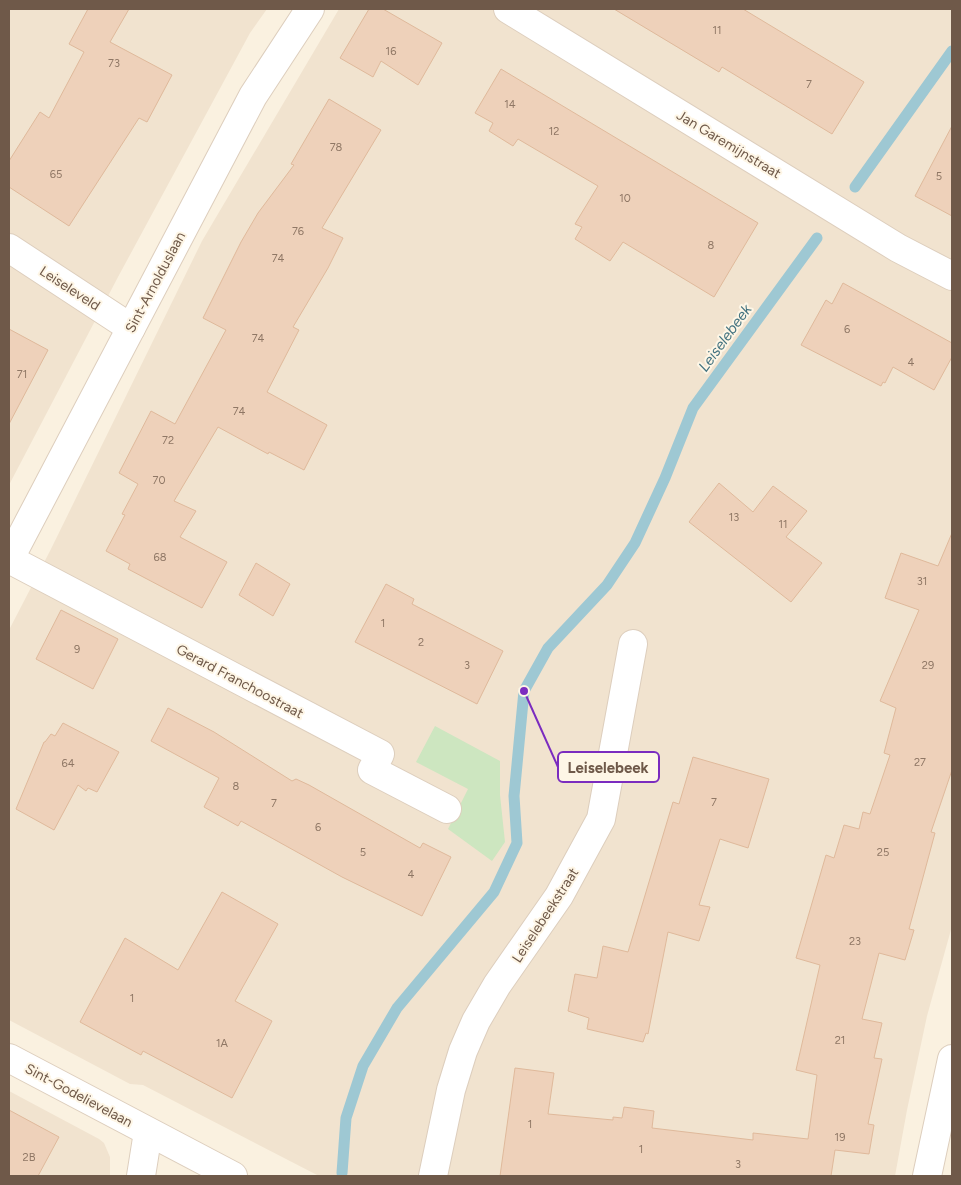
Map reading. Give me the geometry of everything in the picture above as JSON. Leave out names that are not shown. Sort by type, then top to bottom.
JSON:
[{"type":"street","name":"Sint-Arnolduslaan","points":[[9,559],[253,96],[310,9]]},
{"type":"street","name":"Jan Garemijnstraat","points":[[508,9],[898,248],[952,276]]},
{"type":"street","name":"Leiseleveld","points":[[9,248],[131,328]]},
{"type":"street","name":"Gerard Franchoostraat","points":[[9,559],[380,754],[372,770],[447,809]]},
{"type":"street","name":"Leiselebeekstraat","points":[[433,1176],[450,1090],[463,1051],[476,1022],[497,985],[559,896],[601,819],[633,644]]},
{"type":"street","name":"Sint-Godelievelaan","points":[[9,1058],[233,1176]]},
{"type":"street","points":[[927,1176],[952,1059]]},
{"type":"street","name":"Sint-Godelievelaan","points":[[141,1176],[148,1132]]},
{"type":"shaded area","points":[[9,9],[267,9],[250,33],[118,277],[9,485]]},
{"type":"shaded area","points":[[339,9],[952,9],[952,926],[927,1016],[895,1176],[319,1176],[143,1085],[130,1084],[9,1020],[9,630],[51,549],[202,241]]},
{"type":"shaded area","points":[[9,1091],[104,1143],[110,1157],[110,1176],[9,1176]]},
{"type":"green space","points":[[435,726],[500,761],[500,795],[505,842],[492,861],[448,829],[468,789],[416,762]]},
{"type":"building","points":[[88,9],[129,9],[110,42],[172,75],[147,122],[139,118],[69,226],[9,187],[9,161],[40,112],[49,118],[84,52],[69,44]]},
{"type":"building","points":[[369,9],[383,9],[442,43],[418,85],[381,61],[373,77],[340,58]]},
{"type":"building","points":[[614,9],[743,9],[864,82],[832,134],[722,67],[719,72]]},
{"type":"building","points":[[501,69],[758,223],[714,297],[623,242],[610,261],[575,239],[582,227],[575,224],[598,186],[518,139],[513,146],[489,131],[493,123],[475,113]]},
{"type":"building","points":[[329,99],[381,130],[322,228],[343,238],[328,268],[293,327],[299,330],[267,392],[327,425],[304,470],[269,452],[268,454],[218,427],[174,501],[196,511],[180,537],[227,562],[202,608],[128,569],[130,564],[106,551],[125,515],[122,514],[138,484],[119,473],[151,411],[175,424],[226,330],[203,318],[241,242],[258,213],[294,165],[291,164]]},
{"type":"building","points":[[952,126],[952,216],[915,196]]},
{"type":"building","points":[[843,283],[952,343],[952,357],[934,390],[893,367],[885,383],[883,382],[881,386],[801,345],[826,300],[832,304]]},
{"type":"building","points":[[9,329],[48,350],[9,424]]},
{"type":"building","points":[[719,483],[753,512],[773,486],[807,511],[786,537],[822,563],[791,602],[689,522]]},
{"type":"building","points":[[952,533],[952,770],[931,832],[935,833],[909,929],[914,930],[905,960],[879,953],[862,1019],[882,1023],[874,1058],[882,1059],[868,1124],[874,1125],[869,1154],[835,1150],[831,1176],[500,1176],[515,1068],[554,1073],[548,1114],[613,1120],[613,1117],[622,1118],[624,1107],[654,1111],[652,1128],[753,1140],[753,1133],[808,1139],[817,1075],[796,1070],[820,965],[796,958],[826,855],[834,858],[844,825],[859,829],[863,812],[870,814],[890,755],[884,753],[896,708],[880,701],[919,610],[885,598],[901,553],[938,566]]},
{"type":"building","points":[[256,563],[290,584],[273,616],[239,595]]},
{"type":"building","points":[[386,584],[414,599],[412,604],[503,651],[477,704],[355,642]]},
{"type":"building","points":[[61,610],[118,639],[93,689],[36,659]]},
{"type":"building","points":[[168,708],[214,732],[292,781],[296,779],[309,785],[420,848],[423,843],[451,857],[422,916],[342,877],[241,821],[238,826],[204,807],[219,778],[151,741]]},
{"type":"building","points":[[63,723],[119,752],[97,792],[88,788],[86,791],[78,785],[54,830],[16,809],[44,742],[51,734],[55,736]]},
{"type":"building","points":[[693,757],[769,779],[748,848],[720,839],[699,905],[710,907],[699,941],[668,932],[648,1034],[646,1033],[643,1042],[587,1029],[589,1018],[568,1011],[575,974],[597,978],[603,946],[628,952],[673,802],[679,804]]},
{"type":"building","points":[[222,892],[278,924],[235,1001],[272,1021],[232,1098],[143,1051],[141,1055],[80,1022],[125,938],[178,970]]},
{"type":"building","points":[[9,1110],[59,1137],[38,1176],[9,1176]]},
{"type":"waterway","name":"Leiselebeek","points":[[855,187],[952,51]]},
{"type":"waterway","name":"Leiselebeek","points":[[342,1173],[346,1118],[363,1066],[397,1008],[494,892],[517,843],[514,796],[524,691],[548,648],[607,585],[635,543],[665,478],[693,408],[817,238]]},
{"type":"place","name":"Leiselebeek","points":[[524,691]]}]
